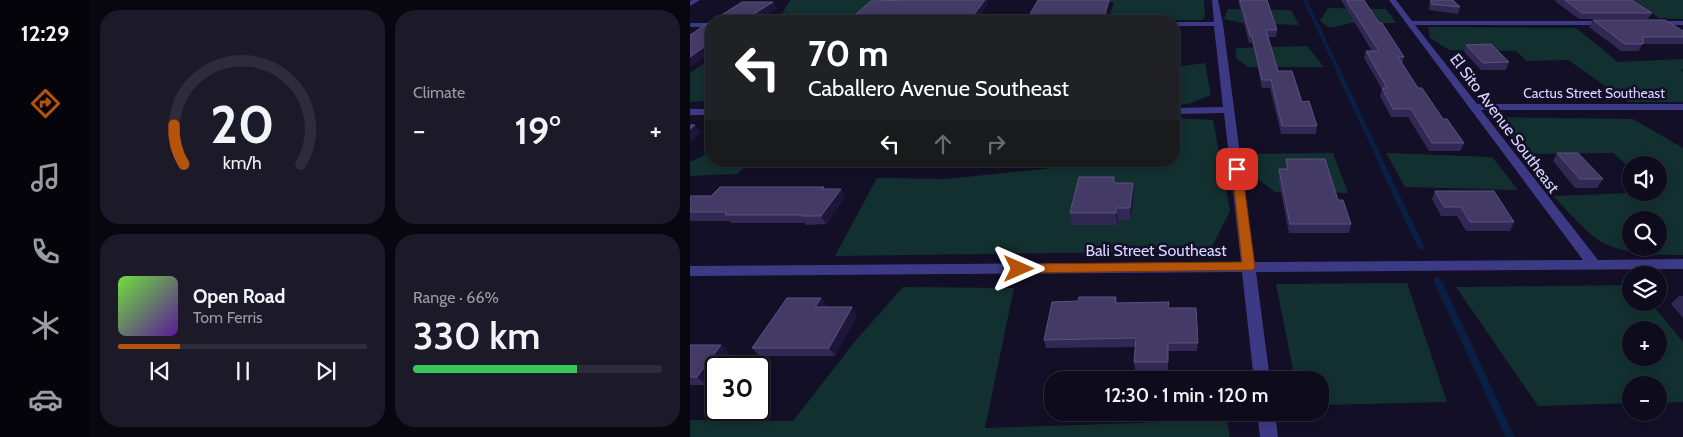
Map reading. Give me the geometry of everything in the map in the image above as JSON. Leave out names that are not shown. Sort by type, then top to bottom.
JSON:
[{"type":"street","points":[[690,4],[697,0]]},
{"type":"street","points":[[1215,0],[1261,371]]},
{"type":"street","name":"El Sito Avenue Southeast","points":[[1392,0],[1594,264]]},
{"type":"street","points":[[1410,23],[1618,23]]},
{"type":"street","points":[[1642,23],[1683,23]]},
{"type":"street","points":[[1180,24],[1219,24]]},
{"type":"street","points":[[690,25],[705,25]]},
{"type":"street","name":"Cactus Street Southeast","points":[[1475,107],[1683,107]]},
{"type":"street","points":[[1180,111],[1230,110]]},
{"type":"street","points":[[690,112],[705,112]]},
{"type":"street","name":"Bali Street Southeast","points":[[690,271],[1683,264]]},
{"type":"street","points":[[1267,421],[1269,437]]},
{"type":"green space","points":[[790,0],[877,0],[855,15],[781,15]]},
{"type":"green space","points":[[1100,0],[1204,0],[1205,16],[1202,20],[1180,20],[1180,15],[1110,15],[1114,3]]},
{"type":"green space","points":[[1634,0],[1683,0],[1683,19],[1659,18]]},
{"type":"green space","points":[[1328,8],[1386,9],[1396,23],[1351,23],[1330,28],[1320,21]]},
{"type":"green space","points":[[1228,9],[1291,10],[1299,25],[1242,23],[1224,19]]},
{"type":"green space","points":[[1428,27],[1576,28],[1618,62],[1683,59],[1683,69],[1680,70],[1683,72],[1683,102],[1628,102],[1568,60],[1527,61],[1516,51],[1449,50],[1430,38]]},
{"type":"green space","points":[[1307,46],[1324,67],[1248,67],[1236,58],[1236,48]]},
{"type":"green space","points":[[1205,63],[1211,95],[1188,104],[1180,104],[1180,66]]},
{"type":"green space","points":[[705,64],[705,101],[690,102],[690,73]]},
{"type":"green space","points":[[1496,117],[1633,119],[1683,148],[1683,255],[1667,254],[1667,211],[1622,211],[1622,249],[1605,244],[1599,240],[1585,229],[1553,196],[1622,193],[1622,201],[1667,201],[1667,156],[1622,156],[1622,161],[1613,153],[1523,154]]},
{"type":"green space","points":[[1180,118],[1213,120],[1230,211],[1210,251],[835,256],[877,178],[946,179],[1062,167],[1180,167]]},
{"type":"green space","points":[[1333,153],[1348,193],[1275,192],[1252,175],[1252,154]]},
{"type":"green space","points":[[1386,153],[1492,157],[1518,190],[1405,187]]},
{"type":"green space","points":[[705,154],[705,167],[745,167],[737,174],[690,176],[690,162]]},
{"type":"green space","points":[[1407,283],[1447,402],[1329,405],[1329,371],[1293,371],[1276,284]]},
{"type":"green space","points":[[1622,285],[1622,311],[1658,311],[1666,321],[1622,321],[1622,366],[1667,366],[1667,322],[1683,342],[1683,402],[1667,403],[1667,376],[1622,376],[1622,403],[1538,406],[1456,287]]},
{"type":"green space","points":[[903,287],[1014,288],[985,428],[1227,421],[1230,437],[690,437],[690,420],[793,421],[857,339]]},
{"type":"building","points":[[985,0],[974,15],[855,15],[871,1]]},
{"type":"building","points":[[1038,0],[1109,0],[1105,15],[1029,15]]},
{"type":"building","points":[[1240,0],[1267,0],[1277,30],[1266,30],[1278,71],[1292,71],[1302,102],[1309,101],[1317,126],[1282,126],[1271,80],[1262,80],[1252,36],[1250,36]]},
{"type":"building","points":[[1346,0],[1364,0],[1379,23],[1382,23],[1404,57],[1398,57],[1418,88],[1422,88],[1443,119],[1447,119],[1464,143],[1432,143],[1411,109],[1393,109],[1382,88],[1387,88],[1366,51],[1379,51]]},
{"type":"building","points":[[1431,0],[1453,0],[1460,7],[1431,4]]},
{"type":"building","points":[[1565,0],[1632,0],[1652,13],[1582,13]]},
{"type":"building","points":[[742,2],[773,2],[752,15],[721,15]]},
{"type":"building","points":[[1593,20],[1665,20],[1683,31],[1683,37],[1643,37],[1643,44],[1625,44]]},
{"type":"building","points":[[705,25],[705,46],[690,57],[690,35]]},
{"type":"building","points":[[1491,44],[1509,62],[1483,63],[1466,45]]},
{"type":"building","points":[[1557,153],[1578,153],[1603,179],[1580,179]]},
{"type":"building","points":[[1286,159],[1325,159],[1338,200],[1343,200],[1351,224],[1290,224],[1279,169],[1288,169]]},
{"type":"building","points":[[1079,177],[1114,177],[1114,183],[1133,183],[1130,208],[1116,208],[1116,213],[1070,213]]},
{"type":"building","points":[[720,187],[824,187],[822,189],[841,189],[821,216],[725,215],[727,212],[690,212],[690,196],[711,196]]},
{"type":"building","points":[[1435,191],[1494,191],[1514,222],[1470,222],[1461,207],[1444,207]]},
{"type":"building","points":[[1079,297],[1116,297],[1115,303],[1169,302],[1168,308],[1196,308],[1198,343],[1168,343],[1168,362],[1134,362],[1136,338],[1044,340],[1052,302],[1078,301]]},
{"type":"building","points":[[787,298],[821,298],[815,307],[852,307],[829,348],[752,348]]},
{"type":"building","points":[[690,345],[721,345],[713,356],[705,356],[705,366],[697,377],[690,377]]},
{"type":"waterway","points":[[1305,0],[1340,74]]},
{"type":"waterway","points":[[1339,73],[1384,168]]},
{"type":"waterway","points":[[1383,167],[1421,247]]},
{"type":"waterway","points":[[1437,280],[1440,287]]},
{"type":"waterway","points":[[1440,286],[1510,437]]},
{"type":"route","points":[[1019,269],[1249,267],[1237,169]]}]
